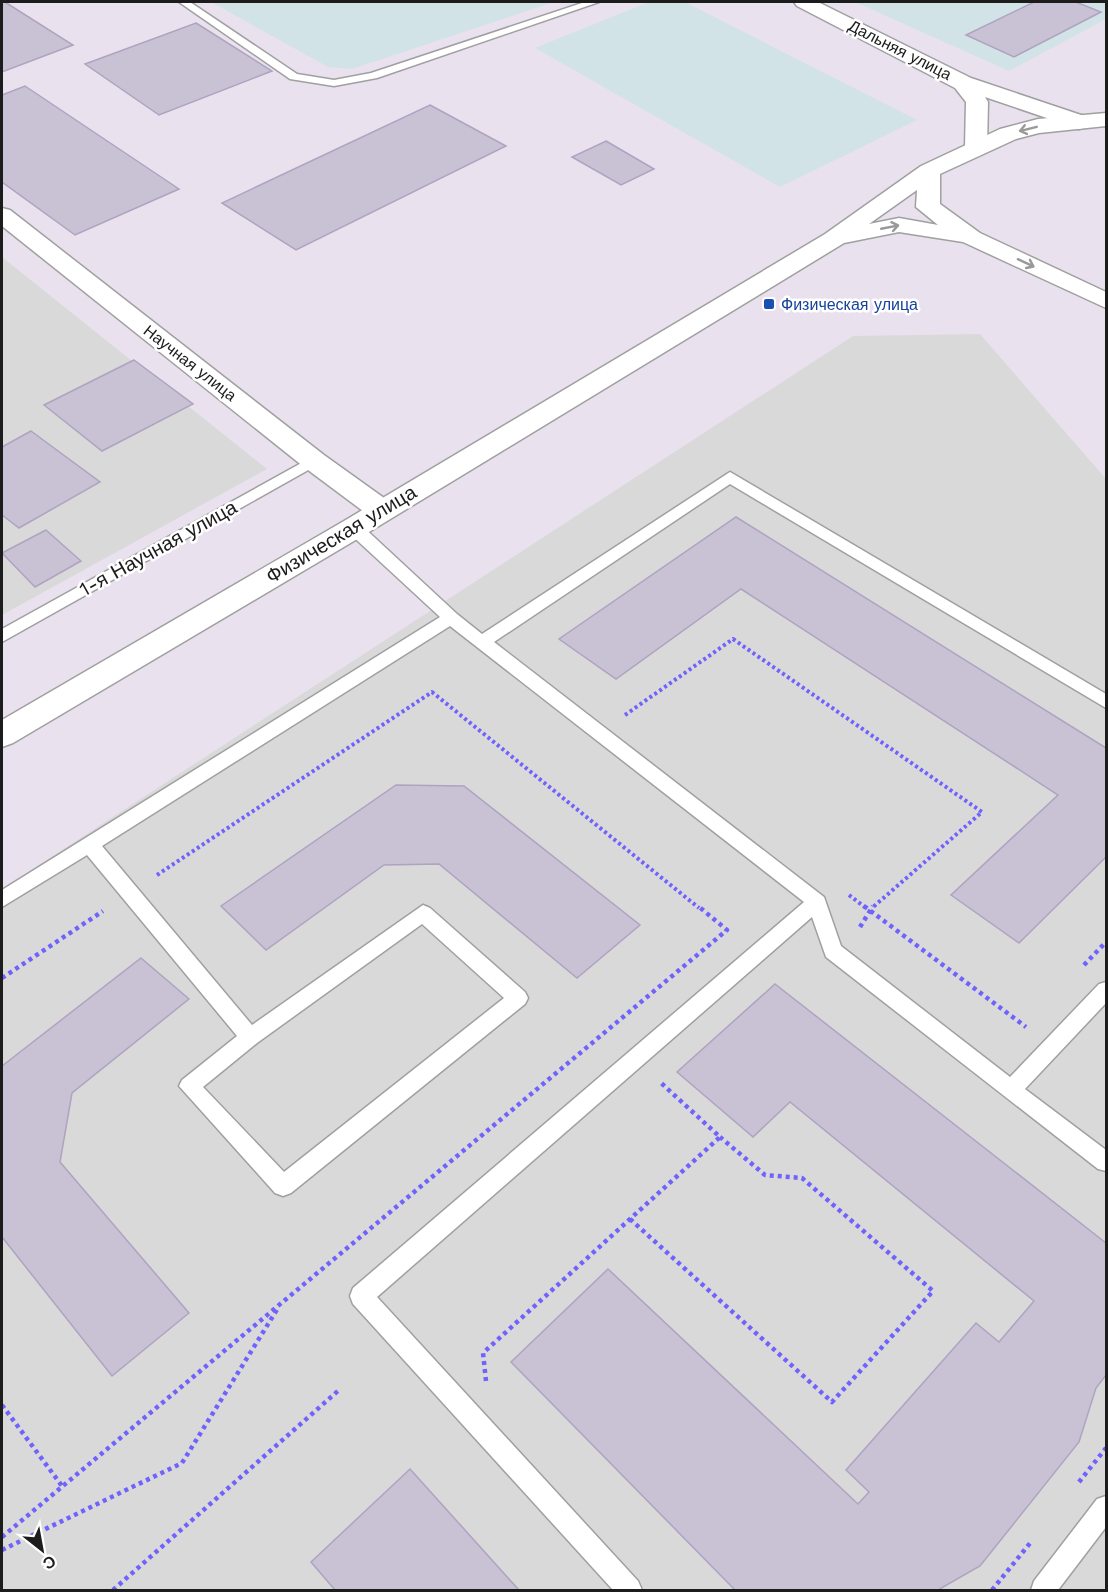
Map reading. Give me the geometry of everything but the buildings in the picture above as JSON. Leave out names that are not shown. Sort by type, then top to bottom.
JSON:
[{"type":"street","name":"Дальняя улица","points":[[804,2],[963,83],[1079,122]]},
{"type":"street","name":"Дальняя улица","points":[[963,83],[977,102],[976,147]]},
{"type":"street","name":"Физическая улица","points":[[2,735],[354,528],[833,239],[929,171],[1008,134],[1038,126],[1107,120]]},
{"type":"street","name":"Физическая улица","points":[[929,171],[927,207],[972,238],[1103,298]]},
{"type":"street","name":"Научная улица","points":[[2,215],[381,510]]},
{"type":"street","name":"Физическая улица","points":[[833,239],[899,225],[972,238]]},
{"type":"lane","points":[[184,2],[294,77],[334,83],[373,76],[594,2]]},
{"type":"lane","name":"1-я Научная улица","points":[[2,636],[314,460]]},
{"type":"lane","points":[[482,642],[730,477],[1107,702]]},
{"type":"lane","points":[[354,528],[451,618],[817,902],[832,951],[1107,1162]]},
{"type":"lane","points":[[2,899],[451,618]]},
{"type":"lane","points":[[90,845],[250,1037]]},
{"type":"lane","points":[[629,1590],[361,1296],[817,902]]},
{"type":"lane","points":[[423,913],[518,998],[283,1186],[189,1086],[250,1037],[423,913]]},
{"type":"lane","points":[[1011,1090],[1107,990]]},
{"type":"lane","points":[[1043,1590],[1107,1508]]},
{"type":"path","points":[[617,721],[733,639],[982,812],[869,910]]},
{"type":"path","points":[[2,978],[432,692],[727,930],[2,1537]]},
{"type":"path","points":[[841,889],[1024,1026]]},
{"type":"path","points":[[630,1219],[832,1402],[933,1291],[802,1178],[765,1175],[654,1076]]},
{"type":"path","points":[[488,1391],[483,1353],[720,1137]]},
{"type":"path","points":[[2,1550],[182,1463],[280,1305]]},
{"type":"path","points":[[113,1590],[339,1390]]},
{"type":"path","points":[[2,1405],[62,1486]]},
{"type":"shaded area","points":[[211,2],[554,2],[352,69],[328,67]]},
{"type":"shaded area","points":[[649,2],[685,2],[917,120],[780,187],[535,48]]},
{"type":"shaded area","points":[[855,2],[1106,2],[1106,19],[1009,71]]},
{"type":"shaded area","points":[[2,257],[267,469],[2,615]]},
{"type":"shaded area","points":[[980,334],[1106,479],[1106,1590],[2,1590],[2,889],[853,336]]},
{"type":"place","name":"Физическая улица","points":[[769,304]]}]
